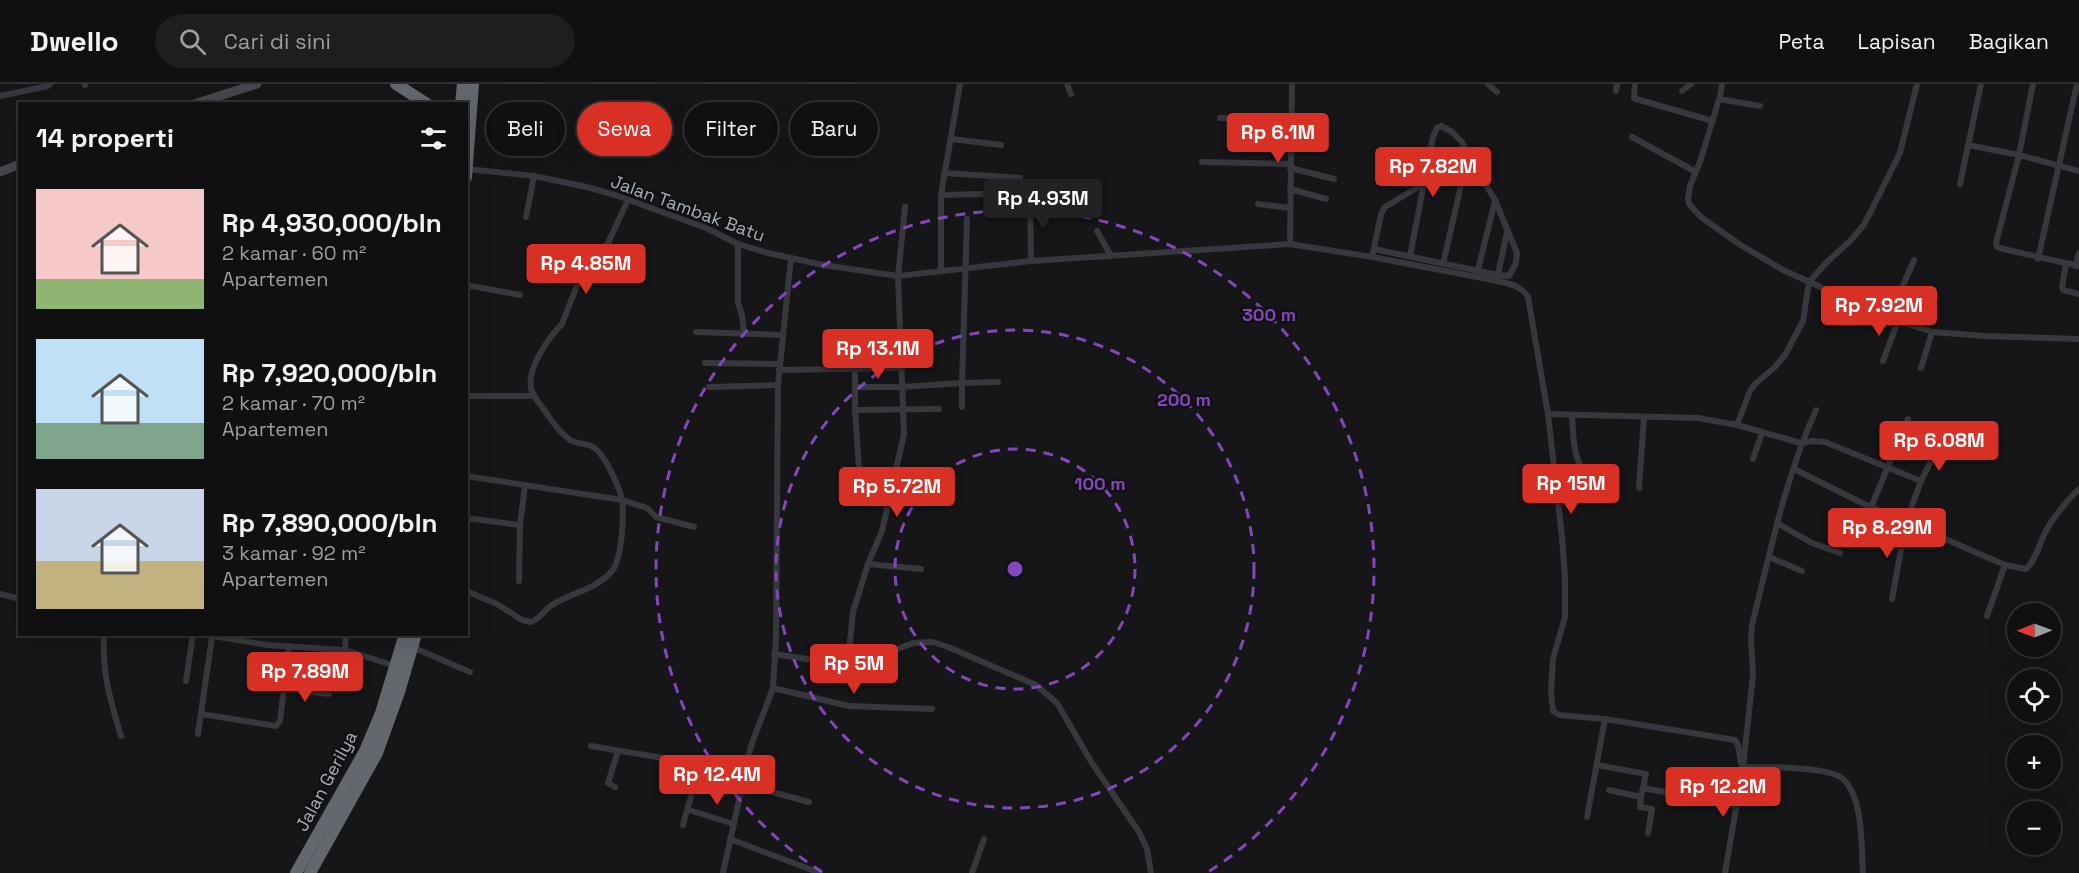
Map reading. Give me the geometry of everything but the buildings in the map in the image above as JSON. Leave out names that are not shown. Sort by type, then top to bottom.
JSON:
[{"type":"highway","points":[[396,84],[424,102]]},
{"type":"highway","points":[[461,102],[463,84]]},
{"type":"highway","points":[[468,155],[473,84]]},
{"type":"highway","name":"Jalan Gerilya","points":[[310,864],[381,713],[404,636]]},
{"type":"highway","name":"Jalan Gerilya","points":[[296,873],[310,864],[377,753],[415,636]]},
{"type":"main road","points":[[200,102],[257,84]]},
{"type":"main road","points":[[0,172],[18,165]]},
{"type":"street","points":[[0,96],[48,87],[50,84]]},
{"type":"street","points":[[941,270],[941,195],[960,84]]},
{"type":"street","points":[[1067,84],[1071,94]]},
{"type":"street","points":[[1290,244],[1292,84]]},
{"type":"street","points":[[1488,84],[1497,92]]},
{"type":"street","points":[[1635,84],[1636,99],[1713,121]]},
{"type":"street","points":[[1682,92],[1691,84]]},
{"type":"street","points":[[1722,84],[1713,121],[1690,186],[1688,199],[1692,209],[1739,244],[1783,270],[1809,282],[1889,318],[1932,332],[2079,339]]},
{"type":"street","points":[[1737,425],[1750,391],[1785,355],[1803,321],[1809,282],[1851,240],[1870,213],[1900,153],[1917,84]]},
{"type":"street","points":[[1960,184],[1981,84]]},
{"type":"street","points":[[2033,84],[2019,155],[1996,243],[1997,247],[2038,259],[2077,266],[2079,253]]},
{"type":"street","points":[[2038,259],[2077,84]]},
{"type":"street","points":[[1719,99],[1760,106]]},
{"type":"street","points":[[1220,118],[1291,118]]},
{"type":"street","points":[[1374,249],[1498,275],[1511,275],[1517,253],[1495,200],[1462,142],[1441,126],[1437,128],[1433,137],[1410,256]]},
{"type":"street","points":[[1632,137],[1696,172]]},
{"type":"street","points":[[952,139],[1001,145]]},
{"type":"street","points":[[1968,145],[2019,155],[2079,171]]},
{"type":"street","points":[[1443,264],[1468,155]]},
{"type":"street","points":[[1202,162],[1290,166],[1334,179]]},
{"type":"street","name":"Jalan Tambak Batu","points":[[468,169],[534,176],[587,188],[706,228],[738,244],[823,265],[898,276],[1031,261],[1290,244],[1372,257],[1515,285],[1524,291],[1529,303],[1548,414]]},
{"type":"street","points":[[944,173],[1020,178]]},
{"type":"street","points":[[526,217],[534,176]]},
{"type":"street","points":[[1372,257],[1381,214],[1385,207],[1424,184]]},
{"type":"street","points":[[1290,189],[1326,199]]},
{"type":"street","points":[[941,195],[986,194]]},
{"type":"street","points":[[1030,198],[1031,261]]},
{"type":"street","points":[[468,592],[497,604],[522,620],[531,622],[553,604],[600,582],[612,572],[618,562],[621,546],[622,500],[618,489],[599,452],[592,445],[575,442],[555,426],[534,396],[530,381],[536,363],[554,331],[562,324],[588,256],[591,251],[601,249],[608,243],[628,200]]},
{"type":"street","points":[[1478,270],[1495,200]]},
{"type":"street","points":[[1258,204],[1290,208]]},
{"type":"street","points":[[848,661],[853,612],[868,564],[882,531],[903,440],[898,276],[905,207]]},
{"type":"street","points":[[962,406],[967,219]]},
{"type":"street","points":[[1097,231],[1111,256]]},
{"type":"street","points":[[1498,275],[1507,231]]},
{"type":"street","points":[[738,244],[738,303],[744,333]]},
{"type":"street","points":[[723,873],[751,746],[773,688],[776,637],[778,385],[791,258]]},
{"type":"street","points":[[1889,318],[1914,260]]},
{"type":"street","points":[[2066,264],[2063,290],[2079,294]]},
{"type":"street","points":[[468,285],[520,295]]},
{"type":"street","points":[[1883,362],[1898,321]]},
{"type":"street","points":[[696,332],[783,335]]},
{"type":"street","points":[[1921,368],[1932,332]]},
{"type":"street","points":[[705,363],[779,367],[901,368]]},
{"type":"street","points":[[855,368],[859,468]]},
{"type":"street","points":[[855,387],[998,382]]},
{"type":"street","points":[[709,387],[778,385]]},
{"type":"street","points":[[468,396],[534,396]]},
{"type":"street","points":[[855,410],[939,409]]},
{"type":"street","points":[[1725,873],[1743,767],[1753,675],[1752,625],[1777,524],[1801,443],[1816,410]]},
{"type":"street","points":[[1743,767],[1739,747],[1734,740],[1605,719],[1558,715],[1553,711],[1551,692],[1553,659],[1565,617],[1565,578],[1548,414],[1698,418],[1737,425],[1801,443],[1825,442],[1921,481]]},
{"type":"street","points":[[1572,415],[1576,457],[1584,476],[1602,496]]},
{"type":"street","points":[[1639,488],[1644,417]]},
{"type":"street","points":[[1871,507],[1908,419]]},
{"type":"street","points":[[1753,459],[1762,433]]},
{"type":"street","points":[[1892,599],[1906,522],[1921,481],[1935,453]]},
{"type":"street","points":[[1794,469],[1871,507],[2005,565],[2022,568],[2029,566],[2055,515],[2079,489]]},
{"type":"street","points":[[468,477],[622,500],[647,508],[656,517],[694,527]]},
{"type":"street","points":[[519,580],[520,525],[525,486]]},
{"type":"street","points":[[468,518],[520,525]]},
{"type":"street","points":[[1777,524],[1812,543],[1840,553]]},
{"type":"street","points":[[1769,557],[1802,571]]},
{"type":"street","points":[[868,564],[921,569]]},
{"type":"street","points":[[1987,616],[2005,565]]},
{"type":"street","points":[[0,594],[18,598]]},
{"type":"street","points":[[104,636],[102,661],[108,693],[121,736]]},
{"type":"street","points":[[186,681],[193,636]]},
{"type":"street","points":[[208,636],[345,650],[395,666]]},
{"type":"street","points":[[345,650],[346,636]]},
{"type":"street","points":[[198,734],[212,637]]},
{"type":"street","points":[[774,656],[833,663],[890,652],[913,643],[932,642],[1041,689],[1057,704],[1092,763],[1139,832],[1147,849],[1151,873]]},
{"type":"street","points":[[201,714],[276,726],[280,721],[289,646]]},
{"type":"street","points":[[412,647],[470,672]]},
{"type":"street","points":[[773,688],[849,706],[932,709]]},
{"type":"street","points":[[284,689],[329,694]]},
{"type":"street","points":[[1587,817],[1605,719]]},
{"type":"street","points":[[591,746],[663,758],[699,767],[808,802]]},
{"type":"street","points":[[615,787],[608,783],[618,751]]},
{"type":"street","points":[[1597,765],[1646,774],[1640,807],[1652,809],[1648,833]]},
{"type":"street","points":[[683,825],[699,767]]},
{"type":"street","points":[[1743,767],[1818,770],[1834,773],[1843,778],[1853,792],[1858,807],[1863,873]]},
{"type":"street","points":[[1643,788],[1675,794]]},
{"type":"street","points":[[1609,790],[1641,797]]},
{"type":"street","points":[[692,811],[734,824]]},
{"type":"street","points":[[730,838],[820,873]]},
{"type":"street","points":[[972,873],[984,839]]}]
